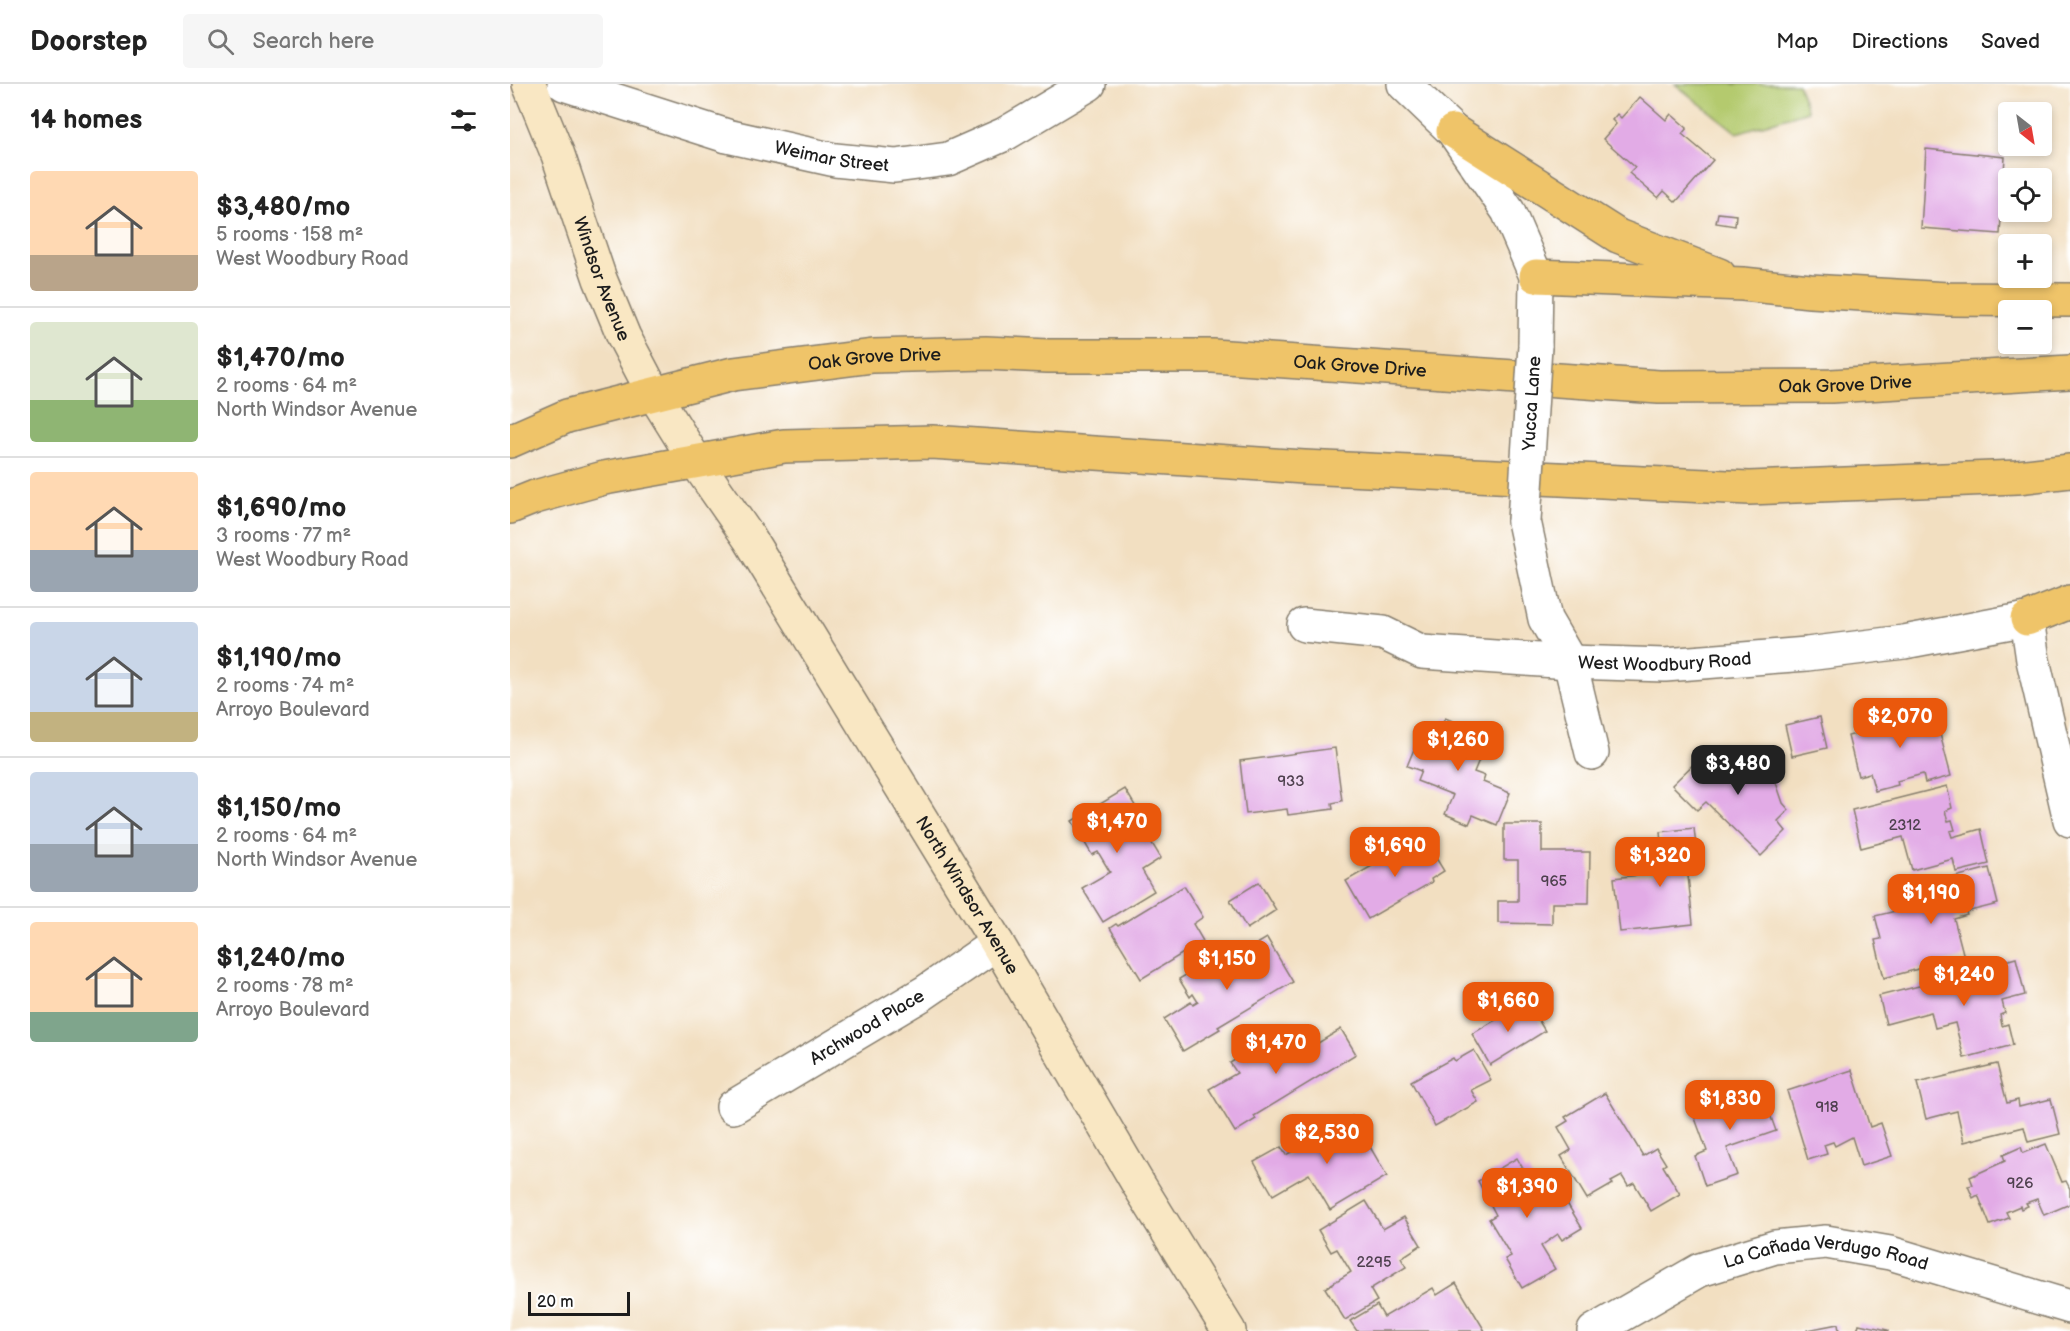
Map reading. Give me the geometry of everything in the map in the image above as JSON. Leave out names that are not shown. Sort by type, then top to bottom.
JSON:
[{"type":"main road","points":[[1453,131],[1618,236],[1743,284]]},
{"type":"main road","points":[[1536,276],[1743,284],[1810,291],[1948,299],[2070,300]]},
{"type":"main road","name":"Oak Grove Drive","points":[[654,394],[733,374],[873,356],[986,353],[1048,356],[1213,356],[1659,387],[1831,386],[2070,372]]},
{"type":"main road","points":[[510,441],[567,416],[654,394]]},
{"type":"main road","points":[[510,507],[535,497],[604,478],[784,446],[932,442],[1293,466],[1749,488],[2017,477],[2070,471]]},
{"type":"main road","points":[[2027,619],[2070,602]]},
{"type":"street","name":"Windsor Avenue","points":[[530,84],[558,155],[600,279],[624,337],[654,394],[697,463]]},
{"type":"street","name":"Weimar Street","points":[[564,84],[728,136],[835,160],[896,166],[948,159],[1005,134],[1089,84]]},
{"type":"street","name":"Yucca Lane","points":[[1404,84],[1453,131],[1508,211],[1536,276],[1535,346],[1524,521],[1545,619],[1570,662],[1592,753]]},
{"type":"street","name":"North Windsor Avenue","points":[[697,463],[749,538],[997,943],[1137,1182],[1229,1331]]},
{"type":"street","name":"West Woodbury Road","points":[[1304,625],[1383,633],[1422,652],[1570,662],[1665,665],[1807,654],[1904,642],[2027,619]]},
{"type":"street","points":[[2027,619],[2033,660],[2070,820]]},
{"type":"street","name":"Archwood Place","points":[[733,1107],[924,993],[997,943]]},
{"type":"street","name":"La Cañada Verdugo Road","points":[[1594,1331],[1700,1270],[1774,1247],[1826,1242],[1890,1253],[2070,1307]]},
{"type":"green space","points":[[1675,84],[1798,84],[1808,111],[1737,133]]},
{"type":"building","points":[[1640,97],[1666,120],[1671,114],[1687,128],[1682,134],[1713,160],[1676,202],[1664,191],[1658,198],[1629,173],[1635,167],[1603,139],[1616,124],[1612,120],[1617,114],[1621,118]]},
{"type":"building","points":[[1926,149],[2005,157],[2004,168],[1998,168],[2000,234],[1921,228]]},
{"type":"building","points":[[1718,213],[1736,215],[1735,226],[1716,223]]},
{"type":"building","points":[[1921,703],[1929,733],[1939,730],[1951,776],[1925,783],[1923,774],[1897,781],[1898,785],[1875,791],[1870,773],[1858,776],[1848,736],[1875,729],[1871,716]]},
{"type":"building","points":[[1820,717],[1827,748],[1792,756],[1785,725]]},
{"type":"building","points":[[1445,718],[1489,736],[1474,772],[1485,776],[1483,782],[1510,793],[1497,825],[1473,815],[1469,824],[1445,814],[1453,795],[1417,781],[1421,771],[1407,766],[1422,730],[1437,736]]},
{"type":"building","points":[[1754,747],[1770,765],[1783,803],[1789,810],[1778,821],[1786,831],[1761,856],[1706,802],[1697,810],[1672,785],[1709,749],[1721,761],[1728,755],[1736,765]]},
{"type":"building","points":[[1335,748],[1342,801],[1332,803],[1333,809],[1288,815],[1287,809],[1246,814],[1240,761]]},
{"type":"building","points":[[1947,786],[1952,808],[1945,811],[1948,821],[1952,820],[1955,830],[1950,831],[1952,837],[1981,829],[1989,864],[1956,872],[1953,859],[1912,870],[1903,837],[1861,848],[1852,810]]},
{"type":"building","points":[[1125,789],[1146,824],[1142,827],[1161,858],[1142,870],[1154,891],[1103,922],[1082,888],[1110,872],[1098,852],[1092,855],[1072,821]]},
{"type":"building","points":[[1504,824],[1542,824],[1542,852],[1590,852],[1589,903],[1552,903],[1552,924],[1498,923],[1498,901],[1518,901],[1518,860],[1504,860]]},
{"type":"building","points":[[1694,828],[1698,864],[1687,866],[1693,924],[1620,932],[1614,878],[1655,873],[1654,864],[1663,863],[1660,832]]},
{"type":"building","points":[[1425,840],[1444,871],[1431,879],[1432,882],[1368,919],[1346,881],[1408,845],[1410,848]]},
{"type":"building","points":[[1989,868],[1998,904],[1966,912],[1967,915],[1954,919],[1964,957],[1884,978],[1875,940],[1881,939],[1875,916],[1900,910],[1898,900],[1957,885],[1955,877]]},
{"type":"building","points":[[1259,882],[1276,910],[1247,929],[1230,900]]},
{"type":"building","points":[[1184,886],[1203,917],[1193,924],[1203,941],[1141,979],[1110,928],[1116,924],[1118,926]]},
{"type":"building","points":[[1267,938],[1293,982],[1183,1051],[1164,1019],[1191,1002],[1193,1005],[1198,1002],[1193,994],[1190,997],[1179,979],[1237,945],[1242,953]]},
{"type":"building","points":[[2016,958],[2025,995],[2002,1001],[2005,1013],[2000,1015],[2002,1026],[2008,1024],[2013,1045],[1964,1058],[1955,1023],[1935,1028],[1931,1012],[1886,1024],[1879,996],[1927,984],[1927,987],[1947,982],[1947,986],[1986,976],[1983,967]]},
{"type":"building","points":[[1527,1001],[1545,1031],[1490,1065],[1472,1034]]},
{"type":"building","points":[[1341,1029],[1356,1054],[1254,1116],[1256,1119],[1235,1132],[1209,1089],[1237,1073],[1230,1063],[1281,1032],[1290,1047],[1310,1048]]},
{"type":"building","points":[[1474,1050],[1491,1080],[1471,1090],[1478,1102],[1435,1126],[1411,1081],[1453,1058],[1455,1061]]},
{"type":"building","points":[[1997,1064],[2007,1103],[2018,1100],[2019,1107],[2051,1099],[2060,1134],[2028,1142],[2024,1127],[1964,1142],[1957,1111],[1926,1119],[1917,1083]]},
{"type":"building","points":[[1852,1070],[1870,1127],[1881,1123],[1892,1156],[1861,1166],[1852,1137],[1835,1146],[1833,1142],[1824,1145],[1827,1154],[1808,1160],[1787,1091]]},
{"type":"building","points":[[1760,1086],[1776,1131],[1727,1148],[1737,1175],[1705,1186],[1695,1156],[1707,1151],[1692,1110]]},
{"type":"building","points":[[1605,1093],[1643,1156],[1656,1148],[1666,1164],[1663,1166],[1680,1194],[1651,1211],[1634,1183],[1628,1186],[1622,1176],[1587,1199],[1561,1156],[1571,1150],[1558,1127],[1568,1121],[1565,1117]]},
{"type":"building","points":[[1352,1116],[1387,1176],[1330,1210],[1309,1174],[1273,1195],[1254,1162],[1281,1147],[1286,1155]]},
{"type":"building","points":[[2046,1144],[2062,1182],[2066,1181],[2070,1189],[2070,1204],[2044,1215],[2037,1199],[2026,1203],[2028,1206],[2021,1209],[2020,1206],[2006,1212],[2009,1218],[1990,1225],[1978,1195],[1973,1198],[1968,1186],[1973,1185],[1970,1177],[2005,1161],[2003,1155],[2021,1147],[2023,1153]]},
{"type":"building","points":[[1517,1158],[1525,1172],[1528,1170],[1539,1188],[1553,1180],[1582,1228],[1562,1240],[1558,1234],[1541,1246],[1555,1269],[1522,1288],[1505,1259],[1511,1256],[1489,1219],[1496,1215],[1478,1181]]},
{"type":"building","points":[[1366,1201],[1383,1229],[1404,1217],[1421,1245],[1401,1258],[1406,1267],[1370,1289],[1377,1301],[1345,1320],[1325,1288],[1351,1272],[1337,1249],[1331,1252],[1318,1230]]},
{"type":"building","points":[[1456,1283],[1485,1331],[1357,1331],[1350,1321],[1377,1305],[1384,1317],[1433,1288],[1437,1295]]},
{"type":"building","points":[[1838,1324],[1839,1331],[1807,1331],[1807,1330]]},
{"type":"building","points":[[1859,1324],[1888,1330],[1888,1331],[1857,1331]]}]
